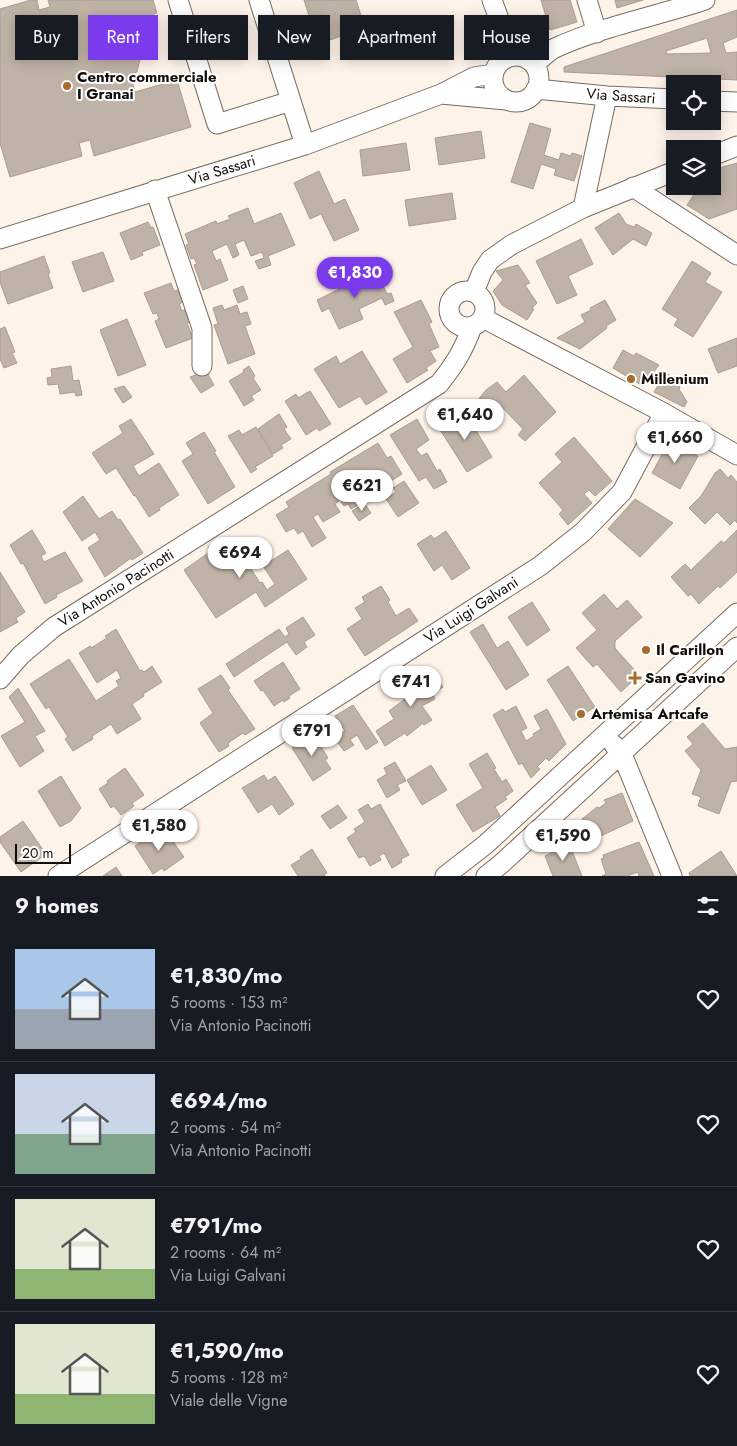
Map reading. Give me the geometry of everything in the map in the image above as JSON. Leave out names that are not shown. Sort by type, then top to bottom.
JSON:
[{"type":"street","points":[[178,0],[217,124],[291,101]]},
{"type":"street","points":[[259,0],[305,145]]},
{"type":"street","points":[[492,0],[498,15]]},
{"type":"street","points":[[587,0],[596,33]]},
{"type":"street","points":[[534,64],[546,56],[552,49],[668,6],[705,0]]},
{"type":"street","points":[[503,60],[493,74],[495,89],[506,100]]},
{"type":"street","points":[[528,60],[534,64],[539,77],[536,89]]},
{"type":"street","name":"Via Sassari","points":[[0,239],[305,145],[441,94],[474,77],[493,74]]},
{"type":"street","name":"Via Sassari","points":[[441,94],[520,101],[532,95],[536,89],[666,99]]},
{"type":"street","points":[[583,208],[607,96]]},
{"type":"street","points":[[721,152],[737,146]]},
{"type":"street","points":[[666,174],[583,208],[510,245],[490,260],[482,272],[474,292],[461,292],[456,295],[449,305],[449,312],[460,326],[478,322],[664,413],[737,455]]},
{"type":"street","points":[[633,187],[737,256]]},
{"type":"street","points":[[155,190],[202,328],[202,366]]},
{"type":"street","name":"Via Antonio Pacinotti","points":[[0,679],[20,655],[54,627],[439,384],[464,350],[485,306],[479,295],[474,292]]},
{"type":"street","name":"Via Luigi Galvani","points":[[58,876],[540,566],[583,532],[622,492],[664,413]]},
{"type":"street","points":[[445,876],[485,845],[737,613]]},
{"type":"street","points":[[486,876],[622,754],[737,647]]},
{"type":"street","points":[[605,735],[622,754],[672,876]]},
{"type":"building","name":"Centro commerciale I Granai","points":[[31,0],[37,0],[39,10],[50,7],[48,0],[153,0],[157,13],[151,15],[88,15],[88,60],[140,60],[137,72],[130,74],[135,92],[177,80],[191,127],[94,156],[90,140],[79,143],[82,156],[10,177],[0,143],[0,9]]},
{"type":"building","points":[[304,0],[356,0],[361,15],[340,15],[340,37],[330,40],[330,15],[309,15]]},
{"type":"building","points":[[541,0],[570,0],[577,22],[550,30],[549,15],[546,15]]},
{"type":"building","points":[[615,0],[643,0],[617,8]]},
{"type":"building","points":[[737,10],[737,37],[723,43],[726,53],[737,52],[737,80],[721,79],[721,75],[666,75],[666,77],[564,72],[564,67]],"holes":[[[707,38],[711,53],[667,54],[666,51]]]},
{"type":"building","points":[[530,123],[551,129],[544,155],[559,160],[561,153],[571,156],[572,153],[582,156],[574,181],[554,175],[556,169],[541,164],[533,189],[511,182]]},
{"type":"building","points":[[481,131],[485,158],[439,165],[435,138]]},
{"type":"building","points":[[406,143],[410,170],[363,176],[360,150]]},
{"type":"building","points":[[737,163],[737,209],[709,219],[687,205],[694,195],[721,195],[721,167]]},
{"type":"building","points":[[319,171],[334,204],[345,199],[359,230],[334,241],[321,214],[310,219],[294,183]]},
{"type":"building","points":[[452,193],[456,219],[409,226],[405,200]]},
{"type":"building","points":[[248,208],[254,224],[281,213],[295,245],[268,256],[271,265],[259,269],[255,261],[264,258],[262,252],[251,256],[244,240],[235,244],[239,255],[233,258],[227,244],[212,251],[216,261],[220,259],[228,280],[203,290],[194,265],[197,264],[194,258],[191,259],[186,245],[189,244],[185,234],[216,221],[217,224],[230,219],[228,216]]},
{"type":"building","points":[[619,213],[626,224],[634,227],[636,224],[652,233],[646,246],[633,239],[613,255],[595,228]]},
{"type":"building","points":[[148,222],[151,228],[153,227],[160,245],[142,252],[143,255],[131,260],[120,233]]},
{"type":"building","points":[[581,239],[593,264],[568,276],[577,295],[557,304],[536,261]]},
{"type":"building","points":[[103,252],[114,281],[83,292],[72,262]]},
{"type":"building","points":[[44,256],[53,288],[8,304],[0,282],[0,272]]},
{"type":"building","points":[[692,261],[711,273],[705,282],[722,292],[693,337],[674,325],[678,319],[662,309]]},
{"type":"building","points":[[518,265],[530,283],[525,285],[537,303],[532,308],[534,309],[527,320],[502,305],[493,291],[503,280],[496,271]]},
{"type":"building","points":[[376,271],[387,294],[391,293],[394,301],[385,305],[382,298],[359,309],[363,319],[339,329],[329,308],[322,312],[317,300]]},
{"type":"building","points":[[171,283],[174,291],[178,290],[183,302],[179,304],[182,311],[186,309],[191,322],[187,323],[193,338],[166,348],[155,321],[159,319],[157,313],[153,314],[144,293]]},
{"type":"building","points":[[243,286],[248,299],[238,303],[233,290]]},
{"type":"building","points":[[421,300],[432,322],[429,324],[439,347],[430,351],[436,361],[426,368],[428,370],[407,383],[393,359],[413,347],[394,312]]},
{"type":"building","points":[[605,300],[616,320],[606,326],[607,328],[580,349],[557,338],[585,322],[581,315]]},
{"type":"building","points":[[222,305],[224,310],[237,305],[240,314],[247,312],[251,324],[245,326],[255,354],[228,364],[214,325],[218,324],[213,308]]},
{"type":"building","points":[[127,319],[146,365],[118,376],[100,330]]},
{"type":"building","points":[[5,327],[15,352],[12,353],[17,363],[4,368],[0,359],[0,329]]},
{"type":"building","points":[[737,338],[737,366],[718,373],[708,349]]},
{"type":"building","points":[[623,350],[634,356],[636,353],[659,365],[643,386],[613,368]]},
{"type":"building","points":[[362,351],[387,392],[366,405],[360,396],[339,408],[314,369],[336,356],[340,364]]},
{"type":"building","points":[[71,366],[73,381],[79,380],[82,395],[76,396],[75,392],[60,394],[58,384],[48,385],[47,378],[52,377],[51,369]]},
{"type":"building","points":[[249,366],[255,376],[253,378],[261,390],[251,396],[254,400],[244,406],[229,381],[244,372],[243,370]]},
{"type":"building","points":[[206,371],[214,385],[201,393],[190,377]]},
{"type":"building","points":[[666,373],[680,387],[679,389],[687,402],[684,407],[654,392]]},
{"type":"building","points":[[524,375],[556,412],[525,441],[518,435],[523,429],[496,401],[485,411],[477,401],[486,390],[497,382],[506,392]]},
{"type":"building","points":[[124,386],[132,397],[123,403],[114,389]]},
{"type":"building","points":[[310,391],[331,424],[319,431],[317,428],[306,435],[285,401],[296,394],[298,398]]},
{"type":"building","points":[[465,412],[492,457],[467,472],[437,425],[450,417],[452,420]]},
{"type":"building","points":[[279,414],[287,427],[284,429],[291,439],[281,445],[283,448],[273,454],[258,429]]},
{"type":"building","points":[[131,419],[154,454],[133,466],[139,476],[159,463],[179,495],[149,517],[116,468],[106,474],[92,453],[123,433],[119,426]]},
{"type":"building","points":[[417,419],[429,440],[416,449],[421,456],[427,453],[437,471],[440,469],[447,482],[434,489],[426,477],[419,481],[390,435]]},
{"type":"building","points":[[256,427],[273,456],[255,467],[257,469],[251,473],[228,436],[239,430],[242,435]]},
{"type":"building","points":[[204,432],[235,487],[208,504],[182,461],[193,454],[186,443]]},
{"type":"building","points":[[574,437],[612,481],[595,496],[589,490],[584,494],[592,503],[568,525],[559,514],[563,510],[539,483],[562,462],[555,454]]},
{"type":"building","points":[[670,440],[698,456],[680,489],[652,473]]},
{"type":"building","points":[[378,443],[387,458],[391,456],[402,474],[386,484],[387,487],[351,509],[348,504],[344,506],[340,500],[335,504],[340,512],[323,522],[318,514],[313,517],[326,538],[312,547],[303,531],[298,534],[294,528],[286,532],[276,515],[289,507],[286,502],[331,474],[330,472]]},
{"type":"building","points":[[720,469],[728,478],[731,475],[737,482],[737,523],[735,520],[730,525],[717,512],[705,524],[689,508],[701,496],[715,473]]},
{"type":"building","points":[[404,481],[419,503],[398,517],[386,499],[396,492],[393,488]]},
{"type":"building","points":[[83,496],[99,519],[112,511],[118,520],[120,519],[143,553],[132,560],[131,558],[105,577],[88,548],[100,540],[95,532],[82,541],[63,512]]},
{"type":"building","points":[[635,499],[673,523],[640,557],[608,529]]},
{"type":"building","points":[[364,503],[371,513],[359,521],[352,511]]},
{"type":"building","points":[[32,530],[46,553],[41,556],[44,562],[65,552],[83,581],[56,595],[57,597],[45,604],[23,563],[21,564],[10,545]]},
{"type":"building","points":[[737,530],[737,572],[720,588],[718,586],[699,604],[691,594],[688,596],[671,577],[685,564],[691,570],[721,541],[724,543]]},
{"type":"building","points":[[446,531],[470,568],[452,580],[442,565],[434,571],[417,544],[431,535],[434,539]]},
{"type":"building","points":[[221,539],[240,569],[248,564],[260,583],[262,582],[267,590],[275,584],[263,566],[288,550],[307,579],[265,607],[256,592],[216,618],[184,570],[211,551],[208,547]]},
{"type":"building","points":[[0,572],[25,612],[16,618],[18,622],[0,632]]},
{"type":"building","points":[[381,586],[390,600],[388,602],[396,616],[409,608],[418,621],[365,656],[347,629],[362,619],[355,608],[365,602],[362,597]]},
{"type":"building","points":[[604,594],[617,609],[627,600],[642,617],[615,641],[615,648],[639,675],[621,692],[597,664],[593,667],[576,648],[597,630],[582,613]]},
{"type":"building","points":[[532,602],[550,630],[527,646],[508,617]]},
{"type":"building","points":[[303,617],[315,635],[304,642],[307,647],[296,655],[287,642],[234,677],[226,664],[279,629],[285,637],[289,634],[286,628]]},
{"type":"building","points":[[483,624],[497,648],[508,641],[529,675],[506,690],[470,632]]},
{"type":"building","points":[[116,629],[140,671],[144,672],[152,666],[162,682],[143,694],[144,696],[132,704],[141,719],[117,734],[111,724],[92,736],[93,739],[73,751],[65,739],[68,737],[49,707],[46,709],[30,684],[69,659],[96,701],[119,686],[116,681],[121,678],[117,670],[97,683],[79,653],[107,638],[105,636]]},
{"type":"building","points":[[283,662],[300,689],[289,696],[290,698],[284,702],[283,700],[274,706],[254,681]]},
{"type":"building","points":[[568,666],[595,707],[573,721],[547,680]]},
{"type":"building","points":[[430,669],[443,687],[432,694],[435,699],[422,706],[432,720],[424,725],[423,723],[407,736],[405,733],[385,746],[376,731],[394,719],[389,711],[413,693],[406,682]]},
{"type":"building","points":[[221,675],[230,688],[228,690],[255,729],[245,735],[243,733],[228,743],[229,746],[219,752],[200,723],[213,713],[198,689]]},
{"type":"building","points":[[18,688],[45,731],[35,736],[44,751],[20,767],[1,736],[25,722],[9,697]]},
{"type":"building","points":[[353,705],[378,742],[366,750],[357,735],[350,740],[354,745],[344,751],[334,737],[345,731],[335,716]]},
{"type":"building","points":[[516,706],[527,728],[521,731],[526,741],[541,729],[534,716],[547,709],[566,744],[549,761],[546,758],[537,767],[540,769],[531,778],[522,763],[519,765],[493,715],[503,709],[505,712]]},
{"type":"building","points":[[703,723],[725,749],[737,747],[737,781],[731,782],[719,814],[698,806],[701,797],[692,794],[701,770],[685,751],[693,744],[687,737]]},
{"type":"building","points":[[313,734],[328,758],[325,760],[331,769],[313,781],[292,748]]},
{"type":"building","points":[[487,753],[502,782],[506,779],[513,791],[505,797],[507,799],[495,807],[500,816],[473,832],[456,805],[483,788],[469,764]]},
{"type":"building","points":[[395,762],[406,781],[397,785],[400,790],[387,798],[377,780],[387,774],[384,768]]},
{"type":"building","points":[[431,765],[447,790],[422,805],[407,780]]},
{"type":"building","points":[[125,768],[144,795],[132,803],[134,806],[121,815],[114,806],[111,808],[99,789]]},
{"type":"building","points":[[264,775],[268,781],[275,776],[294,804],[279,815],[272,804],[258,813],[242,788]]},
{"type":"building","points":[[61,776],[81,808],[71,821],[60,827],[38,791]]},
{"type":"building","points":[[622,793],[633,821],[592,840],[582,819],[597,807],[599,808],[606,803],[604,800]]},
{"type":"building","points":[[368,804],[371,809],[380,804],[409,855],[401,859],[402,862],[392,868],[384,853],[379,856],[381,860],[370,866],[364,856],[359,858],[347,838],[356,832],[354,829],[365,822],[358,810]]},
{"type":"building","points":[[338,805],[347,818],[330,829],[321,816]]},
{"type":"building","points":[[23,821],[46,854],[21,872],[0,842],[0,837]]},
{"type":"building","points":[[165,830],[184,857],[164,871],[162,868],[153,874],[135,846],[157,831],[159,834]]},
{"type":"building","points":[[568,841],[582,876],[553,876],[545,856],[557,850],[555,847]]},
{"type":"building","points":[[639,842],[654,876],[639,876],[638,872],[627,876],[602,876],[606,874],[601,859],[604,858],[603,855]]},
{"type":"building","points":[[312,849],[327,873],[325,876],[298,876],[291,865]]},
{"type":"building","points":[[721,851],[737,876],[690,876],[689,873]]},
{"type":"building","points":[[116,867],[122,876],[103,876]]},
{"type":"place","name":"Centro commerciale I Granai","points":[[67,86]]},
{"type":"place","name":"Millenium","points":[[631,379]]},
{"type":"place","name":"Il Carillon","points":[[646,650]]},
{"type":"place","name":"San Gavino","points":[[635,678]]},
{"type":"place","name":"Artemisa Artcafe","points":[[581,714]]}]
